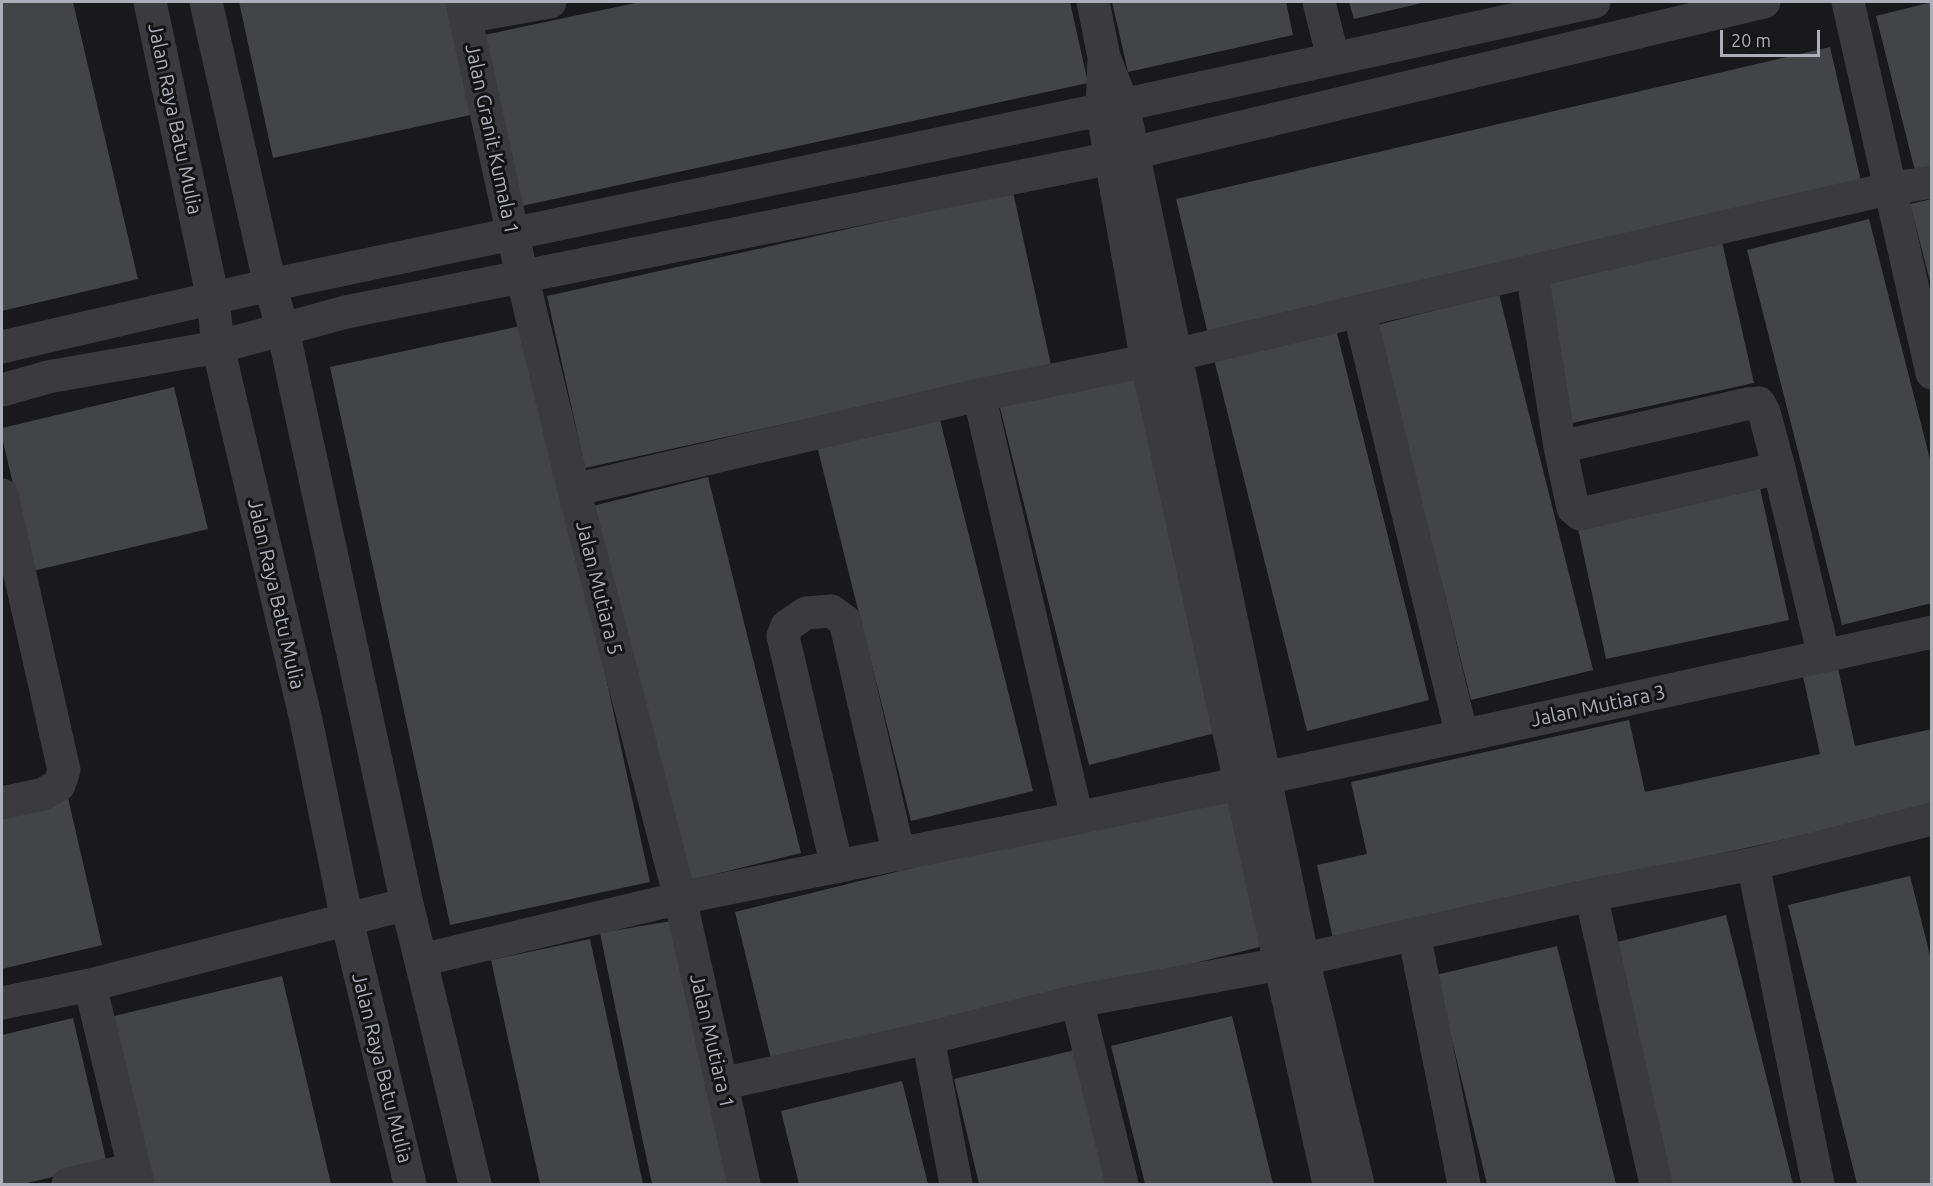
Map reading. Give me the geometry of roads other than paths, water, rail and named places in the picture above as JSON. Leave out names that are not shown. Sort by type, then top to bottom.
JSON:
[{"type":"street","name":"Jalan Raya Batu Mulia","points":[[150,2],[213,299],[218,347],[306,720],[346,920],[410,1185]]},
{"type":"street","points":[[206,2],[270,285],[283,330],[407,904],[475,1185]]},
{"type":"street","points":[[464,10],[550,2]]},
{"type":"street","points":[[1093,2],[1161,358],[1292,961],[1329,1185]]},
{"type":"street","points":[[1319,2],[1333,58]]},
{"type":"street","points":[[2,346],[270,285],[1112,107],[1594,2]]},
{"type":"street","points":[[2,390],[48,377],[218,347],[346,312],[1123,156],[1764,2]]},
{"type":"street","points":[[1848,2],[1888,189],[1932,373]]},
{"type":"street","name":"Jalan Granit Kumala 1","points":[[464,10],[522,276]]},
{"type":"street","points":[[574,490],[979,395],[1161,358],[1359,310],[1888,189],[1932,182]]},
{"type":"street","points":[[1532,272],[1560,447],[1573,508],[1580,514],[1779,468]]},
{"type":"street","name":"Jalan Mutiara 5","points":[[522,276],[574,490],[680,898]]},
{"type":"street","points":[[1359,310],[1462,736]]},
{"type":"street","points":[[979,395],[1077,818]]},
{"type":"street","points":[[1560,447],[1759,403],[1764,412],[1779,468],[1824,657]]},
{"type":"street","points":[[2,495],[14,603],[64,770],[59,785],[43,794],[2,803]]},
{"type":"street","points":[[837,867],[783,636],[787,626],[806,613],[831,611],[844,621],[898,855]]},
{"type":"street","name":"Jalan Mutiara 3","points":[[421,960],[680,898],[1077,818],[1932,632]]},
{"type":"street","points":[[721,1084],[928,1038],[1077,1001],[1292,961],[1591,895],[1930,827]]},
{"type":"street","points":[[1753,864],[1818,1185]]},
{"type":"street","points":[[1591,895],[1656,1185]]},
{"type":"street","name":"Jalan Mutiara 1","points":[[680,898],[744,1185]]},
{"type":"street","points":[[2,1003],[90,985],[407,904]]},
{"type":"street","points":[[1414,934],[1464,1185]]},
{"type":"street","points":[[1292,961],[1358,1185]]},
{"type":"street","points":[[68,1185],[136,1177],[90,985]]},
{"type":"street","points":[[1077,1001],[1122,1185]]},
{"type":"street","points":[[928,1038],[956,1185]]}]
